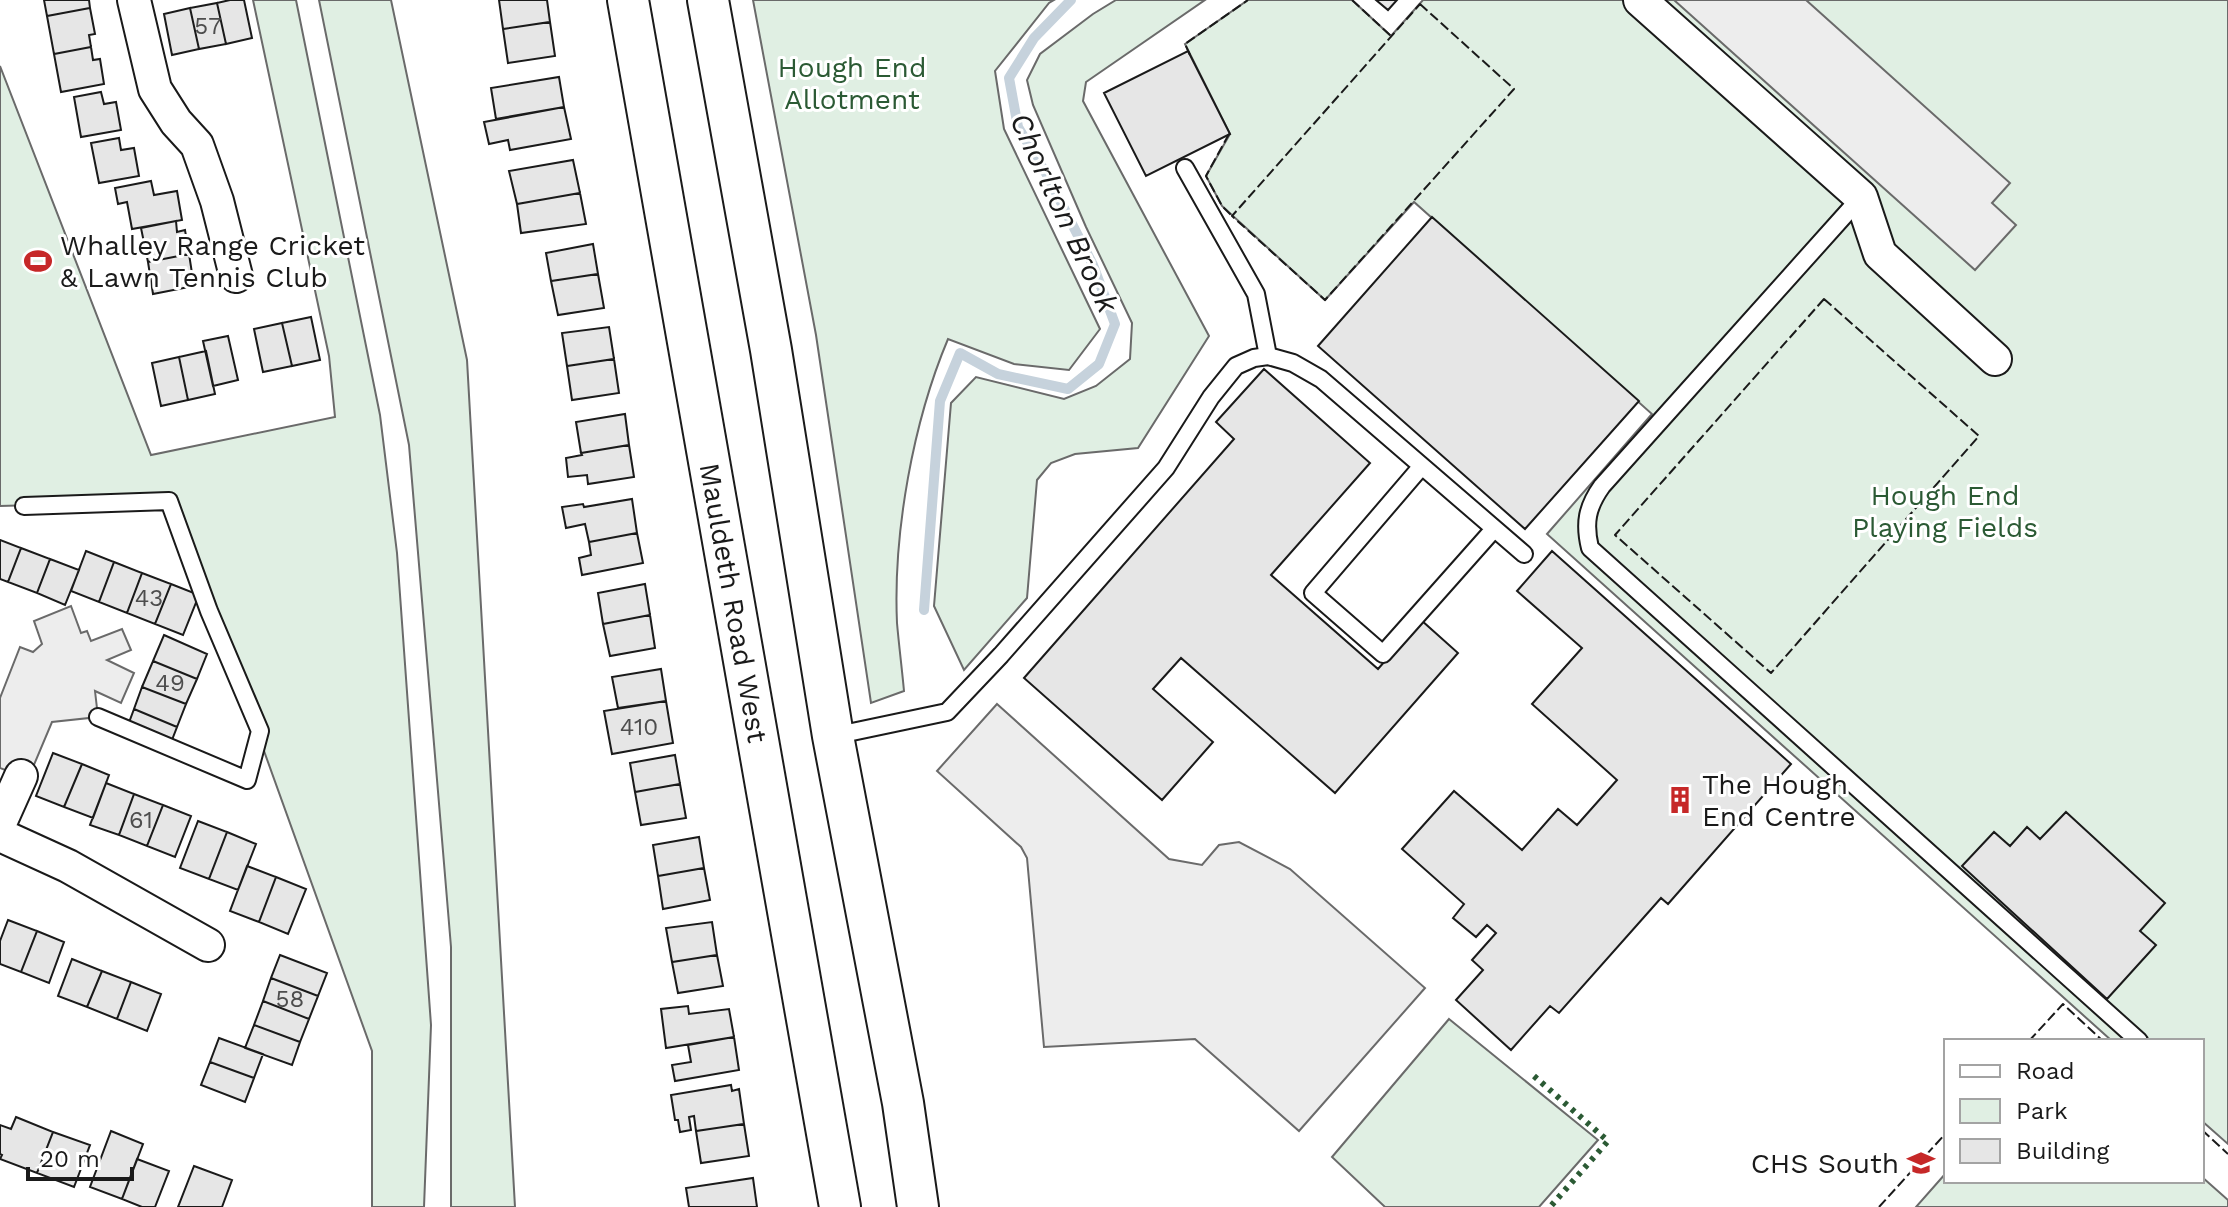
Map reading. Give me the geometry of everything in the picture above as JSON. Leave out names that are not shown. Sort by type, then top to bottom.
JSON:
[{"type":"street","points":[[134,0],[155,89],[176,122],[197,145],[217,201],[236,276]]},
{"type":"street","name":"Mauldeth Road West","points":[[628,0],[840,1207]]},
{"type":"street","points":[[708,0],[771,350],[833,736],[903,1103],[918,1207]]},
{"type":"street","points":[[1640,0],[1861,197],[1880,254],[1995,359]]},
{"type":"street","points":[[0,823],[21,776]]},
{"type":"street","points":[[0,835],[68,866],[208,945]]},
{"type":"lane","points":[[1185,168],[1256,294],[1268,356]]},
{"type":"lane","points":[[1861,197],[1602,486],[1587,515],[1586,532],[1590,548],[2137,1039]]},
{"type":"lane","points":[[833,736],[947,712],[1166,468],[1223,380],[1236,366],[1254,358],[1268,356],[1293,363],[1321,379],[1524,554]]},
{"type":"lane","points":[[1421,467],[1313,593],[1383,654],[1494,529]]},
{"type":"lane","points":[[24,506],[169,501],[209,611],[260,731],[247,780],[98,717]]},
{"type":"green space","points":[[253,0],[296,0],[380,415],[397,553],[431,1025],[424,1207],[372,1207],[372,1051],[174,501],[0,506],[0,66],[151,455],[335,417],[329,356]]},
{"type":"green space","points":[[319,0],[391,0],[467,360],[515,1207],[451,1207],[451,947],[409,445]]},
{"type":"green space","name":"Hough End Allotment","points":[[753,0],[1054,0],[995,71],[1004,129],[1100,329],[1069,370],[1014,364],[948,339],[915,442],[902,515],[897,623],[904,691],[871,703],[816,335]]},
{"type":"green space","points":[[1116,0],[1205,0],[1086,82],[1083,101],[1209,336],[1138,448],[1075,454],[1051,463],[1037,480],[1027,598],[964,670],[934,606],[951,403],[976,377],[1064,399],[1096,386],[1130,359],[1132,323],[1033,105],[1027,80],[1040,54]]},
{"type":"green space","name":"Hough End Playing Fields","points":[[1248,0],[1352,0],[1391,36],[1423,0],[2228,0],[2228,1144],[2204,1123],[2204,1039],[2110,1039],[1547,534],[1652,414],[1414,202],[1325,300],[1222,206],[1206,176],[1230,134],[1185,44]]},
{"type":"green space","points":[[1449,1019],[1598,1140],[1539,1207],[1385,1207],[1332,1157]]},
{"type":"green space","points":[[1944,1175],[1944,1183],[2204,1183],[2204,1179],[2228,1200],[2228,1207],[1916,1207]]},
{"type":"shaded area","points":[[1674,0],[1806,0],[2010,183],[1992,203],[2016,225],[1975,270]]},
{"type":"shaded area","points":[[71,606],[81,633],[87,631],[91,641],[122,629],[131,650],[107,660],[134,673],[121,703],[95,691],[98,717],[52,722],[28,779],[0,768],[0,698],[20,647],[33,652],[42,644],[34,621]]},
{"type":"shaded area","points":[[997,704],[1169,859],[1202,865],[1219,845],[1239,842],[1290,869],[1425,988],[1299,1131],[1195,1039],[1044,1047],[1027,858],[1021,847],[937,771]]},
{"type":"building","points":[[44,0],[89,0],[90,8],[47,16]]},
{"type":"building","points":[[244,0],[252,38],[226,44],[217,3]]},
{"type":"building","points":[[499,0],[547,0],[550,22],[503,29]]},
{"type":"building","points":[[1376,0],[1397,0],[1388,10]]},
{"type":"building","points":[[217,3],[226,44],[199,49],[190,8]]},
{"type":"building","points":[[90,8],[95,34],[89,35],[91,47],[54,54],[47,16]]},
{"type":"building","points":[[190,8],[199,49],[172,55],[164,14]]},
{"type":"building","points":[[550,22],[555,56],[508,63],[503,29]]},
{"type":"building","points":[[91,47],[93,60],[100,59],[104,84],[61,92],[54,54]]},
{"type":"building","points":[[1188,51],[1230,134],[1146,176],[1104,93]]},
{"type":"building","points":[[559,77],[564,107],[496,119],[491,88]]},
{"type":"building","points":[[101,92],[104,104],[116,102],[121,130],[81,137],[74,97]]},
{"type":"building","points":[[564,107],[571,139],[510,150],[508,140],[489,144],[484,122]]},
{"type":"building","points":[[119,138],[121,150],[134,148],[139,176],[99,183],[91,143]]},
{"type":"building","points":[[573,160],[580,193],[517,204],[509,171]]},
{"type":"building","points":[[151,181],[154,195],[177,191],[182,220],[132,229],[127,202],[118,204],[115,188]]},
{"type":"building","points":[[580,193],[586,224],[521,233],[517,204]]},
{"type":"building","points":[[1432,217],[1639,401],[1525,529],[1318,346]]},
{"type":"building","points":[[176,221],[177,232],[185,230],[189,254],[148,262],[141,228]]},
{"type":"building","points":[[593,244],[598,274],[551,281],[546,253]]},
{"type":"building","points":[[189,254],[194,286],[153,294],[148,262]]},
{"type":"building","points":[[598,274],[604,308],[558,315],[551,281]]},
{"type":"building","points":[[311,317],[320,360],[292,366],[282,323]]},
{"type":"building","points":[[282,323],[292,366],[263,372],[254,329]]},
{"type":"building","points":[[609,327],[614,359],[567,366],[562,333]]},
{"type":"building","points":[[228,336],[238,380],[213,386],[203,341]]},
{"type":"building","points":[[206,351],[215,394],[188,400],[179,357]]},
{"type":"building","points":[[179,357],[188,400],[161,406],[152,363]]},
{"type":"building","points":[[614,359],[619,393],[572,400],[567,366]]},
{"type":"building","points":[[1264,369],[1370,463],[1271,575],[1378,669],[1421,620],[1458,653],[1335,793],[1181,658],[1153,689],[1213,742],[1162,800],[1024,678],[1234,439],[1216,422]]},
{"type":"building","points":[[625,414],[629,445],[581,453],[576,422]]},
{"type":"building","points":[[629,445],[634,477],[588,484],[587,475],[568,477],[566,458]]},
{"type":"building","points":[[632,499],[637,533],[589,542],[585,524],[566,528],[562,507],[583,504],[584,507]]},
{"type":"building","points":[[637,533],[643,563],[582,575],[579,558],[591,555],[589,542]]},
{"type":"building","points":[[0,540],[21,548],[8,582],[0,579]]},
{"type":"building","points":[[21,548],[50,559],[37,593],[8,582]]},
{"type":"building","points":[[86,551],[114,562],[99,602],[71,591]]},
{"type":"building","name":"The Hough End Centre","points":[[1552,551],[1791,764],[1668,904],[1661,898],[1559,1013],[1550,1006],[1511,1050],[1456,1000],[1483,970],[1472,960],[1496,933],[1487,925],[1476,937],[1453,918],[1464,904],[1402,849],[1454,791],[1522,850],[1558,809],[1577,825],[1617,780],[1532,704],[1582,648],[1517,591]]},
{"type":"building","points":[[50,559],[79,570],[65,605],[37,593]]},
{"type":"building","points":[[114,562],[142,573],[127,613],[99,602]]},
{"type":"building","points":[[142,573],[171,584],[155,624],[127,613]]},
{"type":"building","points":[[171,584],[199,595],[183,635],[155,624]]},
{"type":"building","points":[[645,584],[650,615],[603,624],[598,593]]},
{"type":"building","points":[[650,615],[655,648],[610,656],[603,624]]},
{"type":"building","points":[[164,635],[207,654],[197,679],[153,661]]},
{"type":"building","points":[[153,661],[197,679],[186,704],[142,687]]},
{"type":"building","points":[[661,669],[666,701],[618,708],[612,677]]},
{"type":"building","points":[[142,687],[186,704],[177,727],[134,709]]},
{"type":"building","points":[[666,701],[673,743],[612,754],[604,711]]},
{"type":"building","points":[[134,709],[177,727],[170,745],[127,728]]},
{"type":"building","points":[[53,753],[82,764],[64,807],[36,796]]},
{"type":"building","points":[[675,755],[680,784],[635,792],[630,763]]},
{"type":"building","points":[[82,764],[109,775],[93,818],[64,807]]},
{"type":"building","points":[[106,783],[134,794],[119,835],[90,825]]},
{"type":"building","points":[[680,784],[686,818],[641,825],[635,792]]},
{"type":"building","points":[[134,794],[163,805],[147,846],[119,835]]},
{"type":"building","points":[[163,805],[191,816],[175,857],[147,846]]},
{"type":"building","points":[[2066,812],[2165,903],[2140,931],[2156,945],[2107,999],[1962,866],[1994,832],[2010,846],[2027,827],[2040,839]]},
{"type":"building","points":[[198,821],[227,832],[209,879],[180,868]]},
{"type":"building","points":[[227,832],[256,844],[238,890],[209,879]]},
{"type":"building","points":[[699,837],[704,868],[658,876],[653,845]]},
{"type":"building","points":[[247,866],[276,877],[259,922],[230,911]]},
{"type":"building","points":[[704,868],[710,900],[663,909],[658,876]]},
{"type":"building","points":[[276,877],[306,889],[288,934],[259,922]]},
{"type":"building","points":[[8,920],[37,931],[21,972],[0,964],[0,941]]},
{"type":"building","points":[[712,922],[717,955],[672,962],[666,928]]},
{"type":"building","points":[[37,931],[64,942],[49,983],[21,972]]},
{"type":"building","points":[[280,955],[327,973],[318,996],[271,978]]},
{"type":"building","points":[[717,955],[723,986],[678,993],[672,962]]},
{"type":"building","points":[[72,959],[102,971],[87,1007],[58,996]]},
{"type":"building","points":[[102,971],[131,982],[117,1019],[87,1007]]},
{"type":"building","points":[[271,978],[318,996],[309,1019],[263,1001]]},
{"type":"building","points":[[131,982],[161,994],[147,1031],[117,1019]]},
{"type":"building","points":[[263,1001],[309,1019],[300,1042],[254,1025]]},
{"type":"building","points":[[688,1006],[689,1014],[729,1009],[734,1037],[666,1048],[661,1009]]},
{"type":"building","points":[[254,1025],[300,1042],[292,1065],[245,1048]]},
{"type":"building","points":[[734,1037],[739,1070],[675,1081],[672,1065],[691,1062],[688,1045]]},
{"type":"building","points":[[219,1038],[263,1054],[254,1078],[210,1062]]},
{"type":"building","points":[[210,1062],[254,1078],[245,1102],[201,1085]]},
{"type":"building","points":[[731,1085],[732,1091],[739,1089],[744,1124],[696,1131],[694,1116],[689,1117],[691,1130],[680,1132],[671,1095]]},
{"type":"building","points":[[16,1117],[53,1132],[37,1173],[0,1159],[0,1125],[11,1129]]},
{"type":"building","points":[[744,1124],[749,1156],[701,1163],[696,1131]]},
{"type":"building","points":[[111,1131],[143,1144],[122,1199],[90,1187]]},
{"type":"building","points":[[53,1132],[90,1145],[74,1187],[37,1173]]},
{"type":"building","points":[[137,1159],[169,1171],[155,1207],[142,1207],[122,1199]]},
{"type":"building","points":[[194,1166],[232,1180],[222,1207],[178,1207]]},
{"type":"building","points":[[753,1178],[757,1207],[689,1207],[686,1188]]},
{"type":"waterway","name":"Chorlton Brook","points":[[924,610],[940,401],[960,353],[998,374],[1068,389],[1099,364],[1115,324],[1093,265],[1047,175],[1018,127],[1009,78],[1034,38],[1071,0]]},
{"type":"hedge","points":[[1534,1076],[1608,1141],[1550,1207]]},
{"type":"fence","points":[[1190,55],[1185,44],[1248,0]]},
{"type":"fence","points":[[1352,0],[1391,36]]},
{"type":"fence","points":[[1420,4],[1514,89],[1325,300],[1232,216],[1420,4]]},
{"type":"fence","points":[[1229,134],[1206,176],[1222,206],[1232,216]]},
{"type":"fence","points":[[1824,299],[1979,436],[1771,673],[1615,535],[1824,299]]},
{"type":"fence","points":[[2031,1039],[2063,1004],[2101,1039]]},
{"type":"fence","points":[[2204,1132],[2228,1154]]},
{"type":"fence","points":[[1879,1207],[1944,1135]]},
{"type":"place","name":"Whalley Range Cricket & Lawn Tennis Club","points":[[38,261]]},
{"type":"place","name":"The Hough End Centre","points":[[1680,800]]},
{"type":"place","name":"CHS South","points":[[1921,1163]]}]
